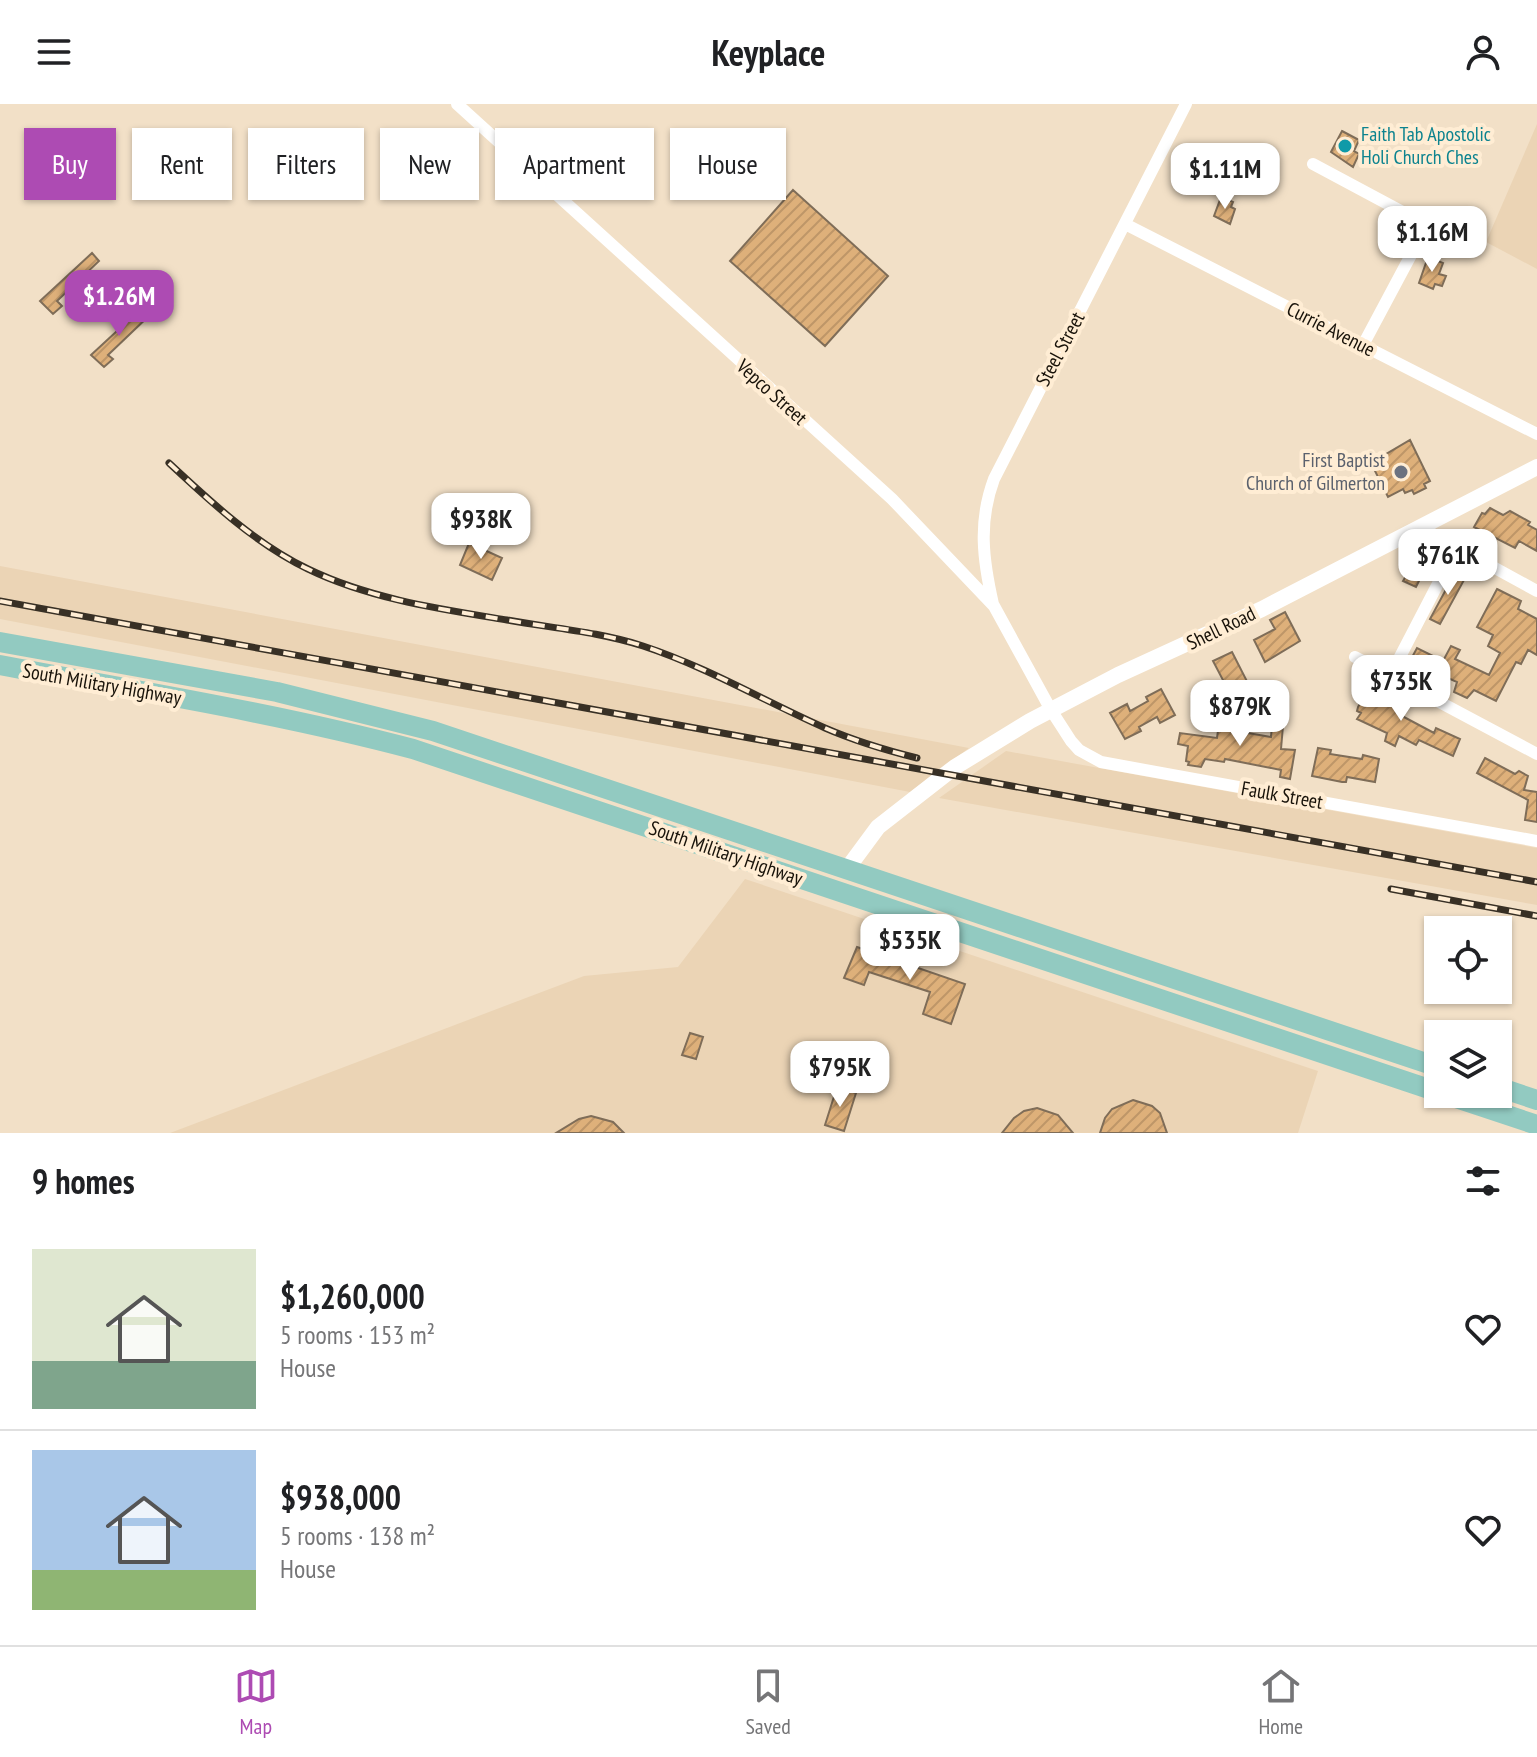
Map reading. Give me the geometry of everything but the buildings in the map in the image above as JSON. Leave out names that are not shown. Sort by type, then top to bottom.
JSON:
[{"type":"main road","name":"South Military Highway","points":[[0,642],[277,692],[395,720],[1424,1062]]},
{"type":"main road","name":"South Military Highway","points":[[0,665],[249,711],[413,749],[1424,1087]]},
{"type":"main road","points":[[1512,1092],[1537,1100]]},
{"type":"main road","points":[[1486,1108],[1537,1125]]},
{"type":"street","name":"Vepco Street","points":[[457,104],[892,499],[994,606],[1051,710]]},
{"type":"street","name":"Steel Street","points":[[994,606],[983,548],[987,498],[1006,453],[1186,104]]},
{"type":"street","points":[[1313,164],[1427,225],[1363,345]]},
{"type":"street","name":"Currie Avenue","points":[[1125,224],[1537,434]]},
{"type":"street","name":"Shell Road","points":[[847,869],[878,827],[955,767],[1051,710],[1262,609],[1537,467]]},
{"type":"street","points":[[1420,527],[1537,591]]},
{"type":"street","points":[[1390,676],[1457,547]]},
{"type":"street","points":[[1355,657],[1537,754]]},
{"type":"street","name":"Faulk Street","points":[[1051,710],[1079,750],[1101,762],[1537,841]]},
{"type":"shaded area","points":[[1537,124],[1537,269],[1486,242]]},
{"type":"shaded area","points":[[0,566],[969,748],[910,792],[0,619]]},
{"type":"shaded area","points":[[1006,751],[1537,848],[1537,905],[939,798]]},
{"type":"shaded area","points":[[745,879],[1318,1071],[1298,1133],[170,1133],[584,976],[678,967]]},
{"type":"railway","points":[[169,463],[218,508],[270,548],[332,579],[406,602],[627,641],[713,674],[836,733],[917,758]]},
{"type":"railway","points":[[0,601],[1537,882]]},
{"type":"railway","points":[[1391,889],[1537,916]]},
{"type":"place","name":"Faith Tab Apostolic Holi Church Ches","points":[[1345,146]]},
{"type":"place","name":"First Baptist Church of Gilmerton","points":[[1401,472]]}]
